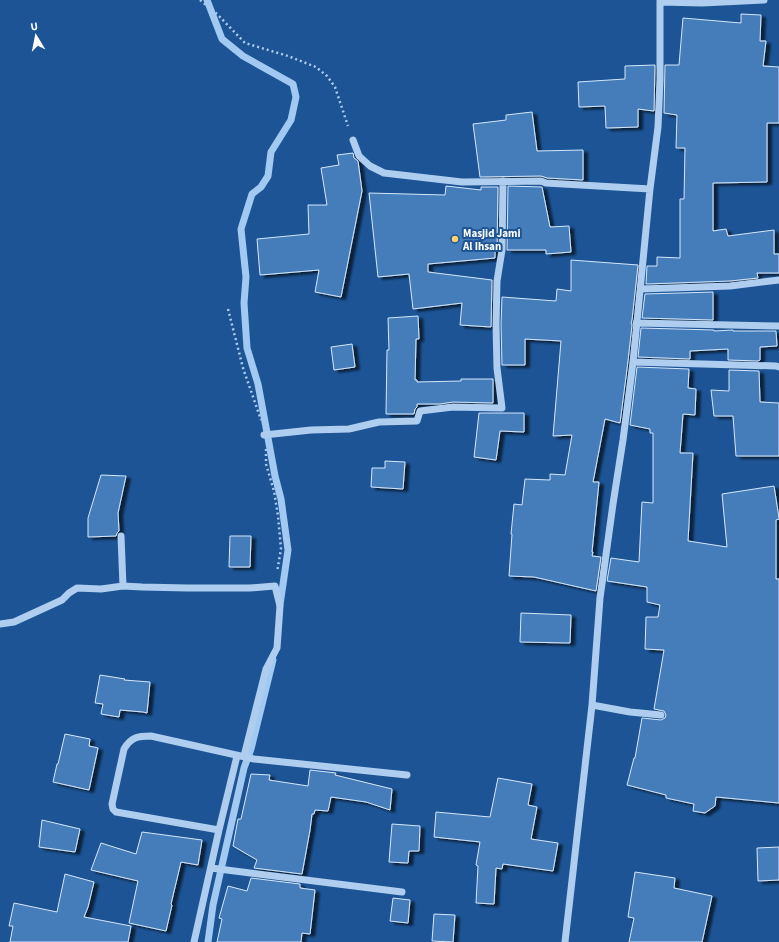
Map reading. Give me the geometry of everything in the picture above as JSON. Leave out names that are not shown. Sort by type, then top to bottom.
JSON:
[{"type":"street","points":[[565,942],[592,705],[600,598],[633,362],[650,189],[658,127],[660,79],[660,1],[702,3],[764,0]]},
{"type":"street","points":[[353,140],[360,156],[370,166],[384,174],[462,182],[541,181],[546,183],[650,189]]},
{"type":"street","points":[[264,435],[311,430],[349,429],[379,422],[417,421],[420,411],[453,407],[502,408],[497,368],[496,324],[497,281],[502,250],[503,182]]},
{"type":"street","points":[[641,289],[730,286],[779,280]]},
{"type":"street","points":[[636,323],[779,326]]},
{"type":"street","points":[[633,362],[779,367]]},
{"type":"street","points":[[121,536],[123,586]]},
{"type":"street","points":[[0,624],[14,622],[62,600],[77,588],[123,586],[250,588],[275,586],[280,606],[277,648],[266,669],[219,830],[194,942]]},
{"type":"street","points":[[592,705],[630,712],[661,714]]},
{"type":"street","points":[[219,830],[116,812],[112,804],[124,749],[128,742],[142,736],[151,736],[254,759],[407,775]]},
{"type":"street","points":[[211,868],[402,892]]},
{"type":"path","points":[[200,0],[217,14],[245,43],[288,56],[316,67],[327,76],[335,87],[353,140]]},
{"type":"building","points":[[741,14],[761,15],[760,41],[766,41],[763,66],[779,67],[779,123],[767,123],[767,182],[713,183],[713,231],[726,229],[728,236],[774,230],[774,254],[779,254],[779,273],[757,273],[758,278],[730,281],[646,284],[647,266],[657,266],[657,257],[680,258],[680,199],[684,199],[685,148],[676,148],[677,115],[664,113],[665,65],[679,65],[683,18],[741,23]]},
{"type":"building","points":[[655,65],[654,111],[638,109],[638,127],[606,128],[605,106],[579,107],[578,82],[625,79],[625,66]]},
{"type":"building","points":[[532,112],[537,151],[583,150],[583,180],[547,178],[541,176],[480,177],[473,124],[506,120],[506,115]]},
{"type":"building","points":[[353,153],[354,158],[358,161],[362,191],[341,297],[315,292],[319,270],[260,275],[257,239],[309,234],[308,205],[327,205],[321,168],[339,165],[337,155]]},
{"type":"building","points":[[446,186],[481,190],[481,187],[498,187],[497,250],[495,250],[495,258],[428,264],[428,272],[492,280],[491,327],[460,325],[462,303],[413,309],[409,274],[378,277],[369,193],[445,195]]},
{"type":"building","points":[[508,186],[542,187],[550,227],[569,226],[571,252],[546,254],[546,250],[507,250]]},
{"type":"building","points":[[571,260],[638,265],[620,423],[605,419],[593,482],[599,482],[592,552],[592,556],[601,557],[596,591],[534,577],[509,576],[514,504],[522,505],[525,479],[550,480],[550,474],[565,475],[572,435],[553,436],[561,341],[525,339],[525,365],[502,365],[502,297],[556,301],[557,289],[571,291]]},
{"type":"building","points":[[713,292],[713,320],[642,318],[645,294]]},
{"type":"building","points":[[418,316],[419,339],[416,339],[415,380],[417,380],[417,382],[461,381],[461,379],[493,379],[493,403],[453,402],[440,404],[417,404],[414,414],[386,414],[387,350],[389,350],[388,318]]},
{"type":"building","points":[[641,328],[714,331],[776,331],[777,346],[760,347],[760,360],[758,361],[728,360],[728,349],[690,351],[690,359],[638,357]]},
{"type":"building","points":[[352,344],[355,367],[334,370],[331,347]]},
{"type":"building","points":[[637,367],[689,369],[688,388],[696,389],[695,415],[683,414],[680,453],[693,453],[688,541],[727,547],[722,494],[774,486],[779,518],[776,520],[776,579],[779,579],[779,803],[716,797],[715,806],[705,813],[693,811],[694,804],[666,798],[666,795],[627,785],[635,758],[642,718],[661,720],[665,718],[666,715],[664,711],[654,709],[664,650],[645,649],[646,617],[658,617],[660,605],[647,602],[647,587],[607,581],[611,558],[639,562],[642,502],[653,503],[653,433],[650,433],[650,429],[630,425]]},
{"type":"building","points":[[729,370],[759,371],[760,402],[779,403],[779,456],[736,456],[733,416],[714,416],[711,390],[729,391]]},
{"type":"building","points":[[479,413],[524,413],[524,432],[500,431],[496,460],[474,457]]},
{"type":"building","points":[[385,461],[405,462],[403,489],[371,487],[372,468],[385,468]]},
{"type":"building","points":[[101,475],[126,476],[118,513],[119,531],[116,536],[88,537],[88,518]]},
{"type":"building","points":[[230,536],[251,536],[250,567],[229,567]]},
{"type":"building","points":[[521,613],[571,615],[570,643],[520,642]]},
{"type":"building","points":[[100,675],[125,679],[124,680],[150,682],[147,713],[120,710],[119,717],[101,714],[103,704],[95,703]]},
{"type":"building","points":[[65,734],[90,739],[89,746],[98,748],[89,790],[53,782]]},
{"type":"building","points":[[310,770],[336,773],[335,775],[392,789],[390,810],[366,802],[331,797],[328,811],[315,810],[314,814],[312,814],[302,874],[254,868],[257,860],[233,846],[238,819],[241,819],[251,774],[270,775],[269,780],[308,786]]},
{"type":"building","points":[[498,778],[532,784],[528,805],[537,807],[531,839],[558,843],[553,871],[503,864],[502,869],[496,868],[494,904],[476,903],[478,866],[476,865],[480,842],[434,837],[436,812],[490,817]]},
{"type":"building","points":[[42,820],[80,829],[75,852],[39,847]]},
{"type":"building","points":[[392,824],[420,826],[419,851],[409,851],[408,863],[389,862]]},
{"type":"building","points":[[142,832],[202,840],[198,865],[181,862],[166,931],[129,923],[138,881],[91,870],[101,843],[136,854]]},
{"type":"building","points":[[779,847],[779,880],[758,881],[757,848]]},
{"type":"building","points":[[635,872],[675,878],[674,888],[712,896],[702,942],[629,942],[634,918],[628,917]]},
{"type":"building","points":[[65,874],[94,882],[84,917],[131,926],[128,942],[10,942],[13,926],[9,926],[14,903],[57,912]]},
{"type":"building","points":[[251,878],[300,884],[300,888],[315,890],[310,934],[302,933],[301,942],[217,942],[222,919],[219,918],[228,886],[247,891]]},
{"type":"building","points":[[393,898],[410,900],[408,923],[390,921]]},
{"type":"building","points":[[434,914],[455,915],[453,942],[432,941]]},
{"type":"waterway","points":[[207,0],[222,39],[243,56],[293,84],[296,97],[291,120],[271,152],[268,176],[261,187],[252,194],[241,229],[246,277],[244,303],[247,348],[258,384],[275,476],[281,499],[288,550],[280,605]]},
{"type":"waterway","points":[[208,942],[213,905],[244,768],[251,749],[273,660]]},
{"type":"place","name":"Masjid Jami Al Ihsan","points":[[455,239]]}]
